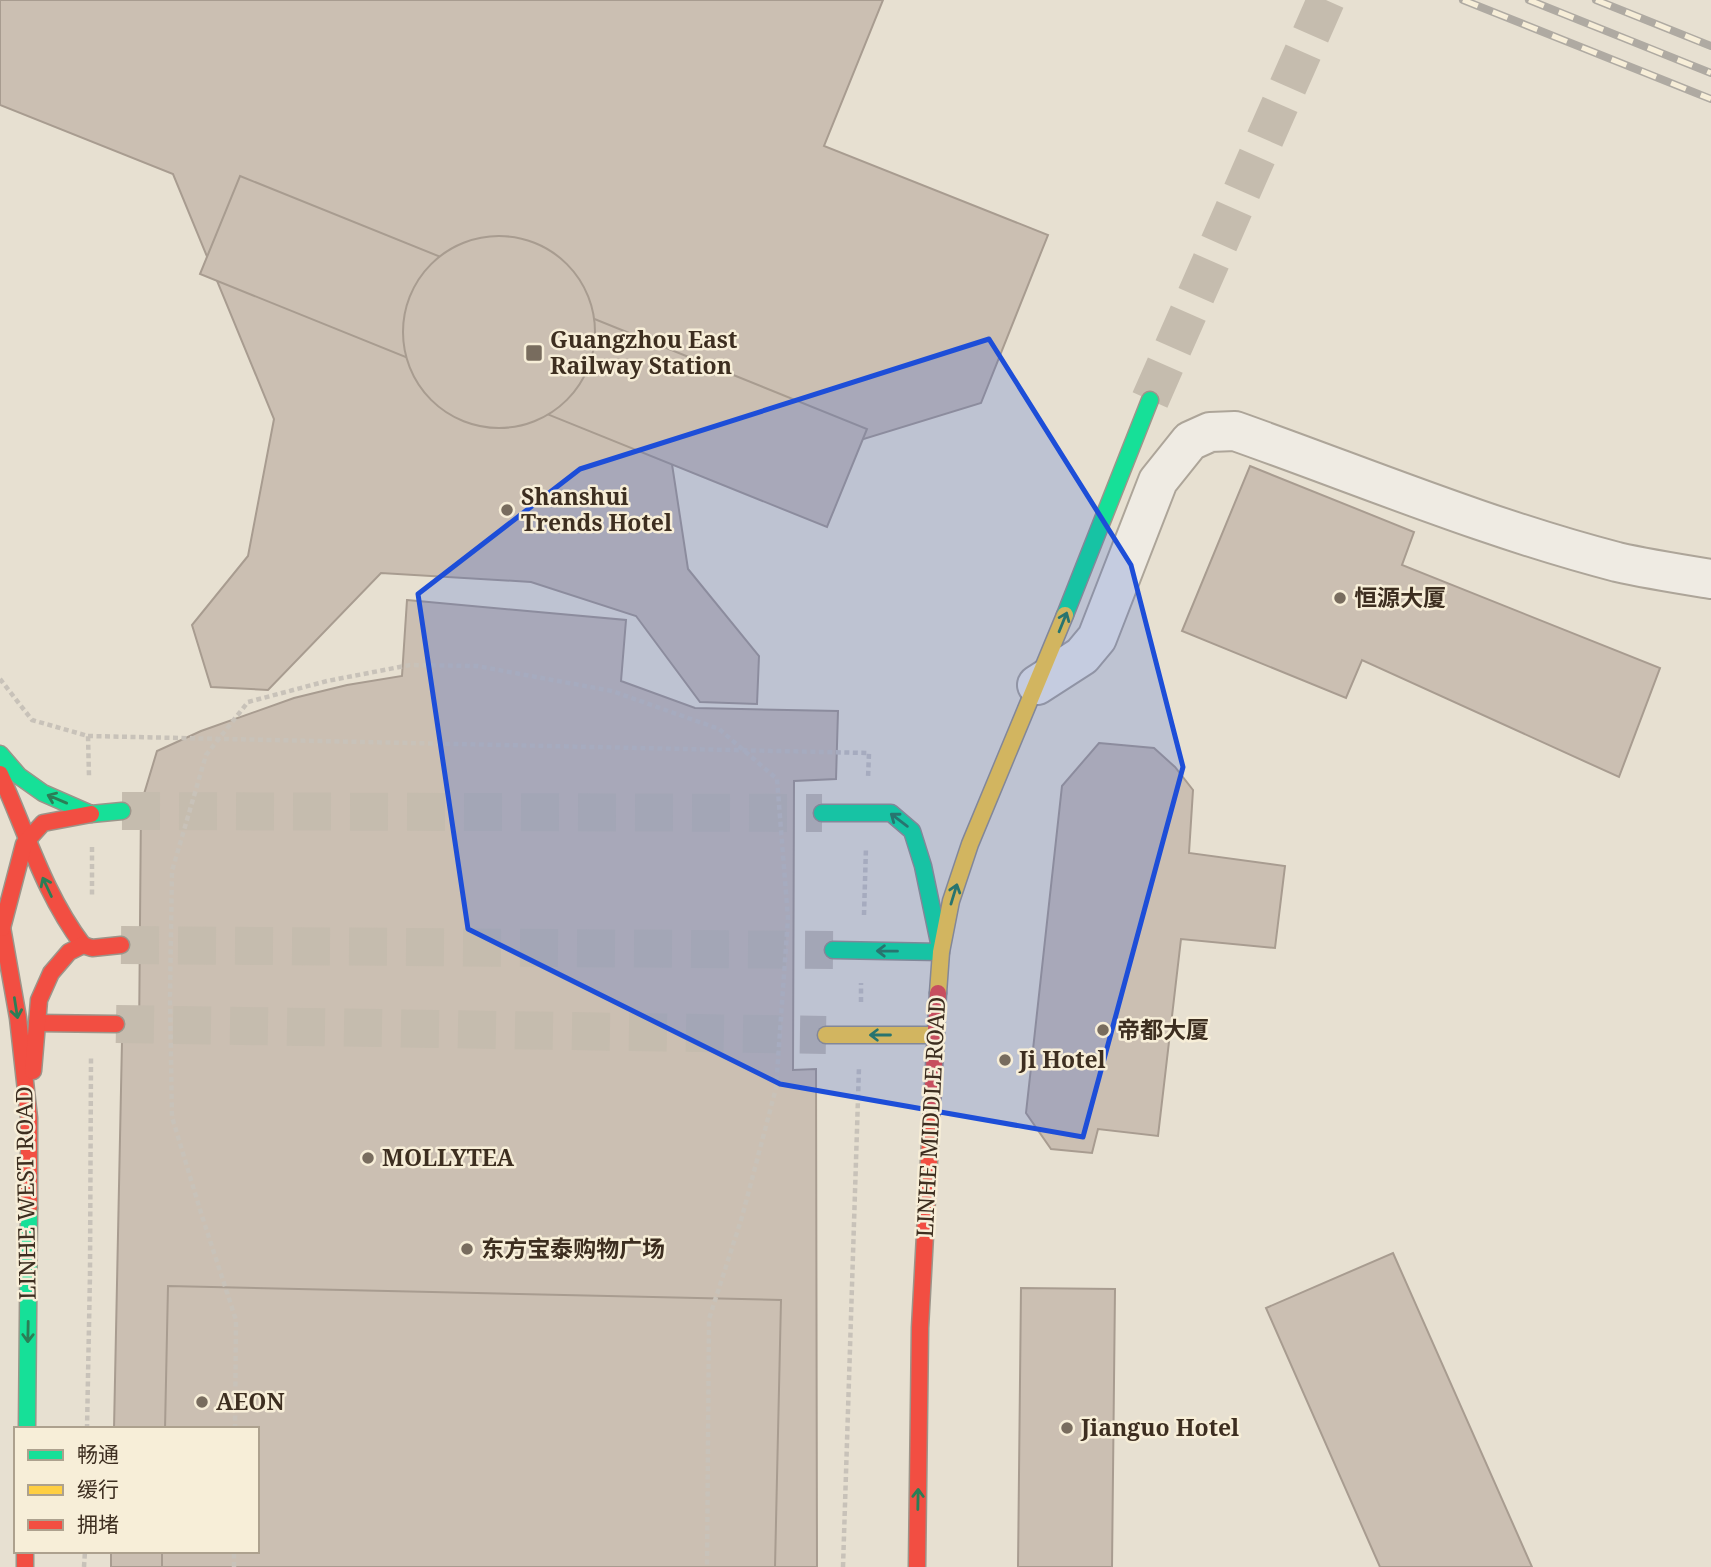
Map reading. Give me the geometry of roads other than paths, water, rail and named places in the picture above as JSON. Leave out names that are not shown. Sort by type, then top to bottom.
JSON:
[{"type":"main road","name":"LINHE MIDDLE ROAD","points":[[917,1567],[920,1328],[941,952],[951,901],[988,798],[1096,542],[1150,400]]},
{"type":"main road","points":[[0,754],[19,776],[43,793],[91,814]]},
{"type":"main road","points":[[0,774],[55,904],[68,926],[83,944],[92,948],[121,945]]},
{"type":"main road","points":[[1,922],[24,844],[43,823],[122,811]]},
{"type":"main road","points":[[822,813],[891,813],[912,831],[923,866],[941,952],[833,950]]},
{"type":"main road","name":"LINHE WEST ROAD","points":[[1,922],[18,1018],[29,1118],[27,1427]]},
{"type":"main road","points":[[29,1118],[39,1000],[51,973],[69,952],[83,944]]},
{"type":"main road","points":[[37,1023],[116,1024]]},
{"type":"main road","points":[[826,1035],[935,1035]]},
{"type":"street","points":[[1037,685],[1082,656],[1097,638],[1158,481],[1190,442],[1210,432],[1235,431],[1390,489],[1539,540],[1619,562],[1711,579]]},
{"type":"tunnel","points":[[1150,400],[1326,0]]},
{"type":"tunnel","points":[[122,811],[822,813]]},
{"type":"tunnel","points":[[121,945],[833,950]]},
{"type":"tunnel","points":[[116,1024],[826,1035]]},
{"type":"railway","points":[[1463,0],[1711,99]]},
{"type":"railway","points":[[1529,0],[1711,73]]},
{"type":"railway","points":[[1596,0],[1711,46]]},
{"type":"place","name":"Guangzhou East Railway Station","points":[[534,353]]},
{"type":"place","name":"Shanshui Trends Hotel","points":[[507,510]]},
{"type":"place","name":"恒源大厦","points":[[1340,598]]},
{"type":"place","name":"帝都大厦","points":[[1103,1030]]},
{"type":"place","name":"Ji Hotel","points":[[1005,1060]]},
{"type":"place","name":"MOLLYTEA","points":[[368,1158]]},
{"type":"place","name":"东方宝泰购物广场","points":[[467,1249]]},
{"type":"place","name":"AEON","points":[[202,1402]]},
{"type":"place","name":"Jianguo Hotel","points":[[1067,1428]]}]
